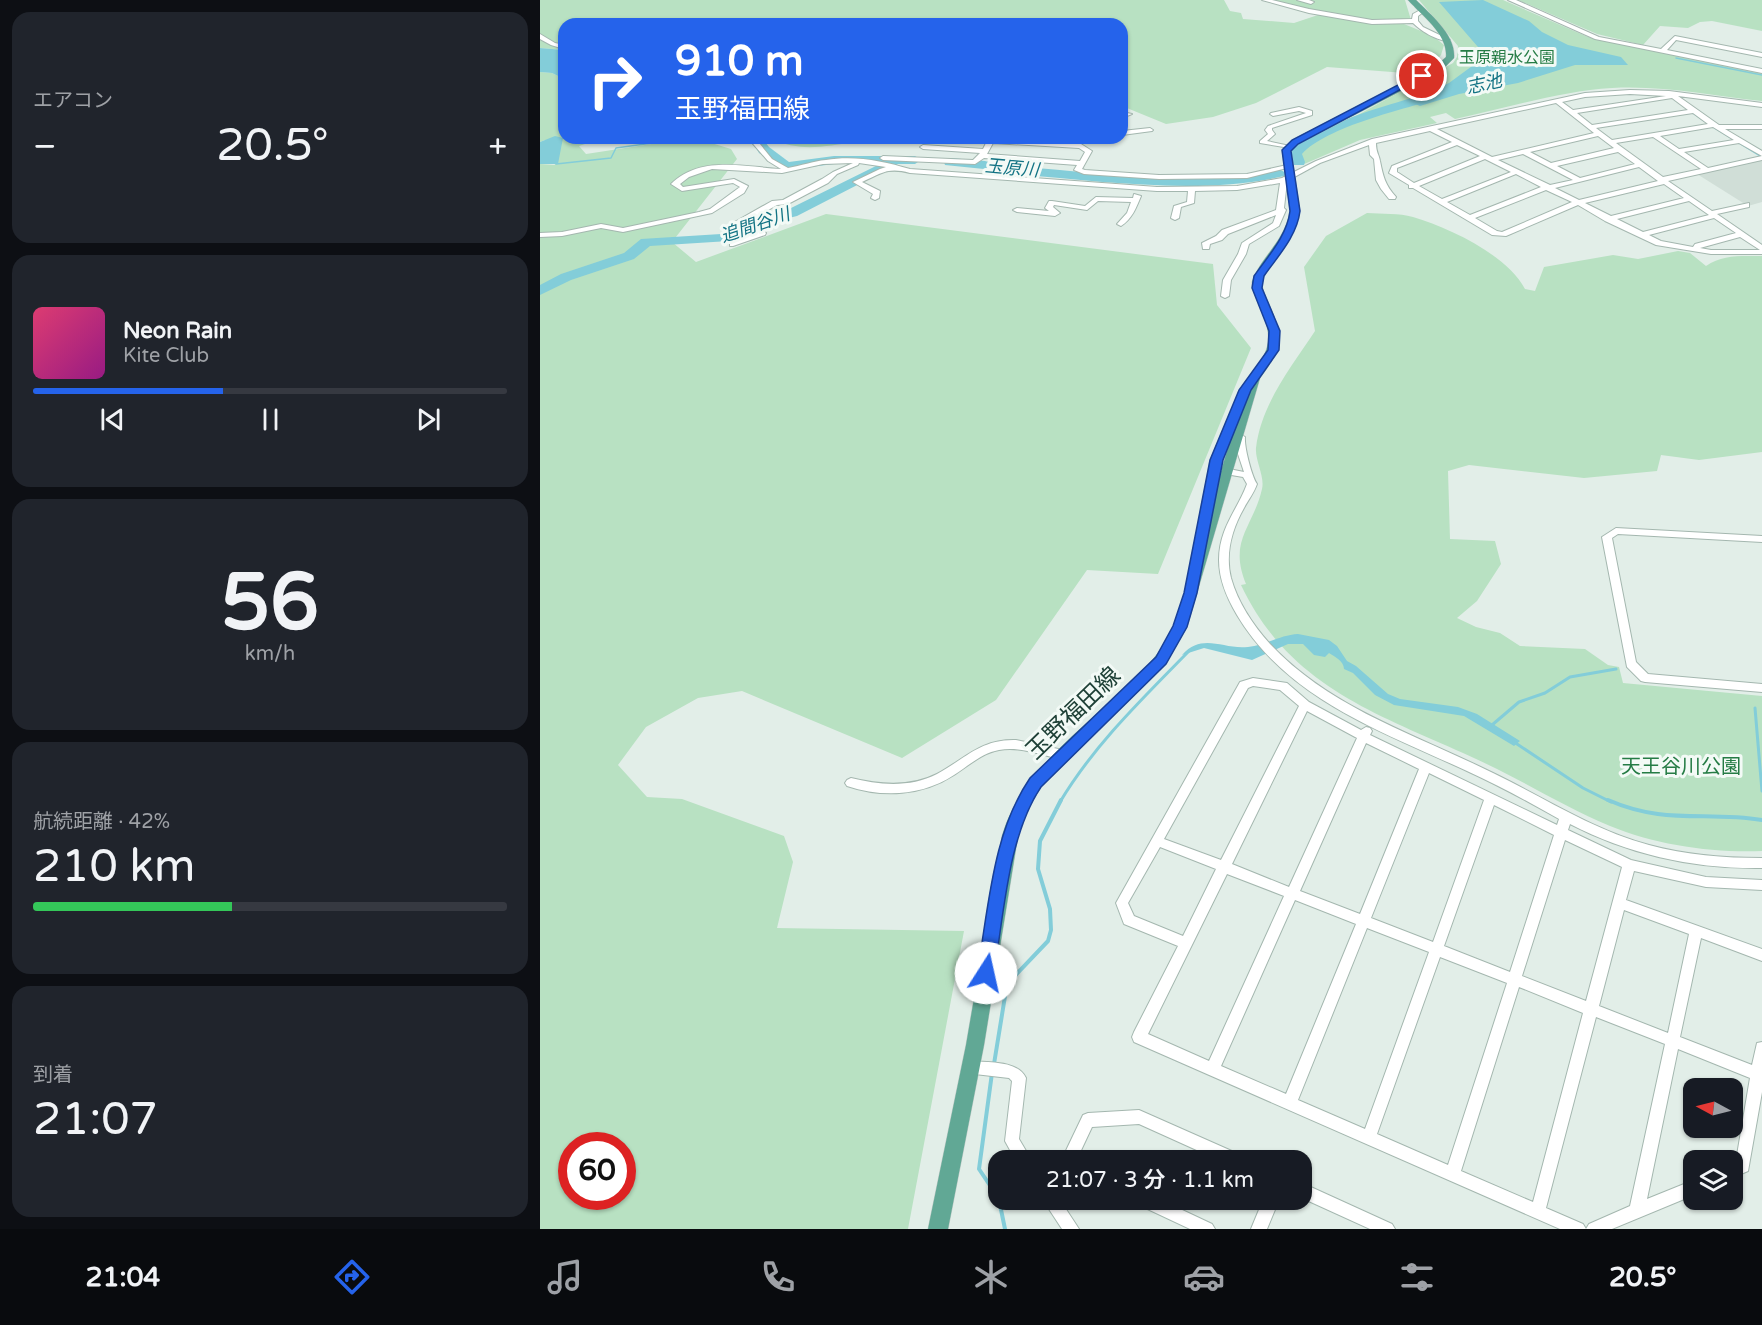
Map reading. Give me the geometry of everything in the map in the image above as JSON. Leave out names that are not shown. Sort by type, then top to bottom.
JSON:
[{"type":"main road","points":[[1288,147],[1439,68],[1450,58],[1452,53],[1447,40],[1412,0]]},
{"type":"main road","name":"玉野福田線","points":[[1220,470],[1221,447],[1245,390],[1274,350],[1275,331],[1257,288],[1257,282],[1291,230],[1295,211],[1287,179],[1288,147]]},
{"type":"main road","name":"玉野福田線","points":[[938,1229],[970,1068],[1010,836],[1025,799],[1036,783],[1161,661],[1180,627],[1191,593],[1220,470],[1255,377]]},
{"type":"street","points":[[1265,0],[1309,11],[1372,22],[1415,21]]},
{"type":"street","points":[[1300,0],[1311,2]]},
{"type":"street","points":[[1511,0],[1591,36],[1762,71]]},
{"type":"street","points":[[1422,11],[1415,15],[1415,21],[1422,28],[1447,40]]},
{"type":"street","points":[[540,36],[558,46]]},
{"type":"street","points":[[1663,51],[1674,38],[1762,55]]},
{"type":"street","points":[[736,225],[751,221],[775,203],[785,202],[835,174],[866,160],[897,163],[910,171],[1157,189],[1237,188],[1287,179],[1343,151],[1372,141],[1557,101],[1611,92],[1669,93],[1762,105]]},
{"type":"street","points":[[1669,93],[1713,126],[1762,156]]},
{"type":"street","points":[[1573,112],[1669,97],[1669,93]]},
{"type":"street","points":[[1557,101],[1640,165],[1762,248]]},
{"type":"street","points":[[1273,114],[1299,109],[1310,112],[1309,115],[1283,125],[1270,127],[1268,130],[1272,134],[1262,142],[1288,147]]},
{"type":"street","points":[[1590,127],[1691,111]]},
{"type":"street","points":[[1612,142],[1713,126],[1760,128]]},
{"type":"street","points":[[1128,132],[1150,129]]},
{"type":"street","points":[[1431,129],[1641,235],[1676,248],[1729,253],[1762,252]]},
{"type":"street","points":[[1412,186],[1489,158],[1599,134]]},
{"type":"street","points":[[1654,135],[1708,171]]},
{"type":"street","points":[[1372,141],[1373,155],[1377,159],[1376,170],[1383,181],[1385,191],[1392,197]]},
{"type":"street","points":[[1458,142],[1394,167],[1393,173],[1396,177],[1495,233],[1503,234],[1573,204],[1762,156]]},
{"type":"street","points":[[1677,151],[1737,142]]},
{"type":"street","points":[[755,144],[762,153],[780,166],[800,167]]},
{"type":"street","points":[[540,235],[562,234],[601,226],[623,230],[712,211],[741,191],[744,186],[734,181],[682,189],[675,184],[683,178],[710,167],[725,165],[752,170],[783,171],[847,160],[897,163],[975,162],[984,154],[989,144]]},
{"type":"street","points":[[1074,144],[1089,151],[1078,170],[1084,172],[1164,177],[1247,176],[1287,167]]},
{"type":"street","points":[[923,147],[1080,163]]},
{"type":"street","points":[[1550,165],[1621,149]]},
{"type":"street","points":[[1523,152],[1579,180]]},
{"type":"street","points":[[874,198],[877,194],[857,182],[897,163]]},
{"type":"street","points":[[1469,218],[1547,187],[1640,165]]},
{"type":"street","points":[[1440,202],[1516,172]]},
{"type":"street","points":[[1225,296],[1227,280],[1246,243],[1276,224],[1282,210],[1287,179]]},
{"type":"street","points":[[1121,224],[1130,214],[1134,200],[1138,196],[1157,189]]},
{"type":"street","points":[[1175,218],[1178,206],[1190,203],[1192,189]]},
{"type":"street","points":[[1017,210],[1055,214],[1049,208],[1052,203],[1087,208],[1096,198],[1134,200]]},
{"type":"street","points":[[1608,219],[1689,199]]},
{"type":"street","points":[[1641,235],[1746,205]]},
{"type":"street","points":[[1206,247],[1206,243],[1225,232],[1282,210]]},
{"type":"street","points":[[733,244],[738,240],[762,233],[751,221]]},
{"type":"street","points":[[1694,250],[1698,246],[1742,234]]},
{"type":"street","points":[[1243,413],[1239,449],[1248,467],[1252,484],[1229,531],[1224,562],[1230,589],[1239,609],[1267,647],[1299,678],[1330,700],[1371,723],[1484,774],[1614,839],[1676,857],[1714,862],[1762,863]]},
{"type":"street","points":[[1220,470],[1250,477]]},
{"type":"street","points":[[1762,539],[1616,531],[1607,537],[1631,664],[1639,674],[1645,678],[1762,688]]},
{"type":"street","points":[[1284,686],[1299,678]]},
{"type":"street","points":[[1186,943],[1129,920],[1122,903],[1244,685],[1253,682],[1284,686],[1305,705],[1364,737],[1560,834],[1629,865],[1706,882],[1762,885]]},
{"type":"street","points":[[1305,705],[1139,1037],[1578,1229]]},
{"type":"street","points":[[1212,1069],[1371,723]]},
{"type":"street","points":[[851,783],[887,791],[905,789],[939,778],[978,751],[1001,745],[1023,746],[1063,755]]},
{"type":"street","points":[[1290,1103],[1425,768]]},
{"type":"street","points":[[1369,1137],[1491,798]]},
{"type":"street","points":[[1453,1174],[1566,817]]},
{"type":"street","points":[[1157,841],[1758,1074]]},
{"type":"street","points":[[1538,1211],[1629,865]]},
{"type":"street","points":[[1619,903],[1762,955]]},
{"type":"street","points":[[1637,1210],[1696,931]]},
{"type":"street","points":[[1743,1166],[1762,1048]]},
{"type":"street","points":[[970,1068],[1017,1074],[1019,1078],[1012,1141],[1018,1150]]},
{"type":"street","points":[[1074,1150],[1089,1120],[1139,1117],[1213,1150]]},
{"type":"street","points":[[1594,1229],[1683,1191]]},
{"type":"street","points":[[1312,1196],[1359,1223],[1387,1229]]},
{"type":"street","points":[[1058,1210],[1071,1229]]},
{"type":"street","points":[[1166,1210],[1207,1229]]},
{"type":"street","points":[[1259,1229],[1267,1210]]},
{"type":"shaded area","points":[[1762,159],[1762,202],[1748,206],[1697,174]]},
{"type":"green space","points":[[540,0],[1224,0],[1230,11],[1241,13],[1243,19],[1294,23],[1324,13],[1269,0],[1405,0],[1411,20],[1397,21],[1427,34],[1444,45],[1441,55],[1432,65],[1418,74],[1327,67],[1256,103],[1213,117],[1166,124],[1128,108],[1128,18],[558,18],[558,50],[540,48]]},
{"type":"green space","name":"玉原親水公園","points":[[1419,0],[1503,0],[1588,37],[1762,73],[1762,101],[1650,88],[1592,90],[1553,96],[1455,119],[1446,113],[1430,117],[1437,123],[1360,140],[1302,165],[1292,161],[1291,151],[1306,139],[1321,135],[1453,63],[1457,57],[1458,46]]},
{"type":"green space","points":[[1518,0],[1762,0],[1762,31],[1712,21],[1700,22],[1688,28],[1660,26],[1643,45],[1597,34]]},
{"type":"green space","points":[[540,72],[558,76],[558,144],[585,144],[579,146],[586,154],[651,144],[715,144],[731,149],[737,159],[672,242],[696,262],[826,214],[1213,264],[1217,305],[1251,348],[1158,574],[1087,570],[996,700],[902,758],[742,691],[698,698],[646,727],[618,765],[647,797],[682,799],[784,836],[793,862],[777,928],[964,931],[908,1229],[540,1229],[540,164],[555,165],[545,140],[540,142]]},
{"type":"green space","points":[[785,144],[844,144],[813,147]]},
{"type":"green space","name":"天王谷川公園","points":[[1367,213],[1413,217],[1444,228],[1491,254],[1517,277],[1525,289],[1535,291],[1544,267],[1613,255],[1638,259],[1678,251],[1690,253],[1706,266],[1719,259],[1762,256],[1762,452],[1699,460],[1661,455],[1657,471],[1584,478],[1469,465],[1448,471],[1450,539],[1495,541],[1501,564],[1477,601],[1457,618],[1476,627],[1500,633],[1520,646],[1585,649],[1608,665],[1619,667],[1623,683],[1762,696],[1762,851],[1724,851],[1665,843],[1628,833],[1596,820],[1497,769],[1351,700],[1319,679],[1289,654],[1263,623],[1241,585],[1246,584],[1240,556],[1244,535],[1263,484],[1256,453],[1259,432],[1279,386],[1315,331],[1304,267],[1326,236]]},
{"type":"water","points":[[1483,0],[1529,21],[1542,32],[1568,45],[1621,57],[1628,65],[1575,65],[1518,83],[1459,94],[1420,106],[1409,101],[1449,83],[1479,61],[1478,47],[1439,2]]},
{"type":"water","points":[[540,48],[558,50],[558,76],[540,72]]},
{"type":"water","points":[[558,137],[558,144],[562,144],[558,164],[540,164],[540,142]]},
{"type":"water","points":[[1298,634],[1329,640],[1337,646],[1347,661],[1388,694],[1400,699],[1458,707],[1477,714],[1520,741],[1514,746],[1464,716],[1394,705],[1375,695],[1329,653],[1325,657],[1314,655],[1303,644],[1288,644],[1252,660],[1204,648],[1182,655],[1198,644],[1248,647]]},
{"type":"waterway","points":[[1676,58],[1762,75]]},
{"type":"waterway","name":"志池","points":[[1299,162],[1295,154],[1302,146],[1317,137],[1406,104],[1438,95]]},
{"type":"waterway","points":[[1690,111],[1704,121]]},
{"type":"waterway","points":[[1710,125],[1762,157]]},
{"type":"waterway","points":[[556,164],[611,158],[616,148],[645,144]]},
{"type":"waterway","name":"玉原川","points":[[760,144],[764,150],[786,166],[834,160],[915,160]]},
{"type":"waterway","name":"玉原川","points":[[950,162],[985,165],[998,169],[1161,181],[1247,179],[1279,173]]},
{"type":"waterway","name":"追間谷川","points":[[540,291],[566,277],[629,256],[646,242],[724,238],[747,224],[792,213],[892,163]]},
{"type":"waterway","points":[[1060,802],[1073,781],[1104,742],[1137,704],[1189,651]]},
{"type":"waterway","points":[[1492,725],[1519,702],[1545,693],[1570,677],[1616,669]]},
{"type":"waterway","points":[[1755,708],[1762,791]]},
{"type":"waterway","points":[[1514,742],[1583,788],[1611,802]]},
{"type":"waterway","points":[[994,1064],[1007,984],[1048,941],[1051,930],[1050,909],[1038,869],[1040,841],[1061,800]]},
{"type":"waterway","points":[[1608,800],[1629,808],[1667,815],[1762,820]]},
{"type":"waterway","points":[[988,1182],[979,1169],[992,1073]]},
{"type":"waterway","points":[[1001,1210],[1005,1229]]},
{"type":"route","points":[[986,973],[1010,836],[1025,799],[1036,783],[1063,755],[1161,661],[1180,627],[1191,593],[1216,460],[1245,390],[1274,350],[1275,331],[1257,288],[1257,282],[1291,230],[1294,220],[1295,211],[1286,150],[1295,142],[1422,76]]}]
